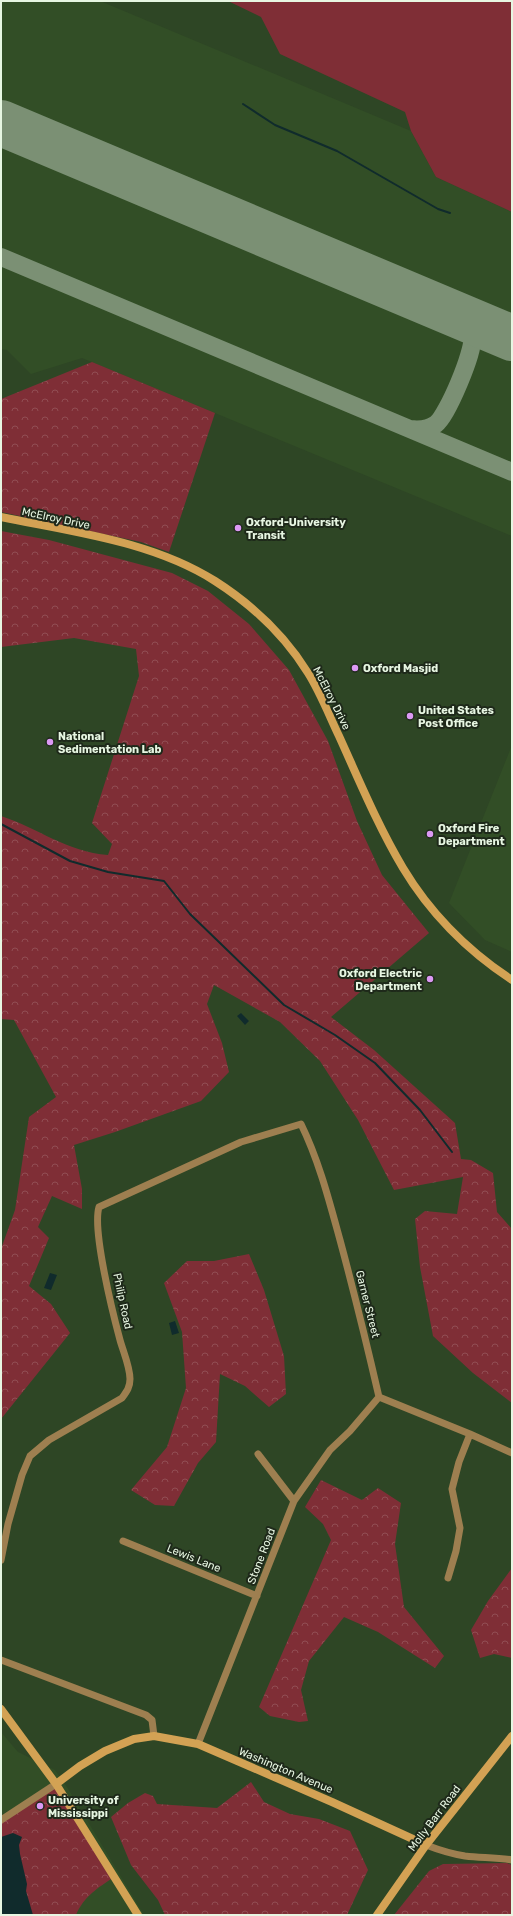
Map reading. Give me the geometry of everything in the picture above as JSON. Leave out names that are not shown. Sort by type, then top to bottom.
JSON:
[{"type":"street","name":"McElroy Drive","points":[[1,517],[126,544],[158,554],[215,581],[250,608],[278,633],[308,672],[325,705],[382,830],[403,869],[425,901],[456,936],[491,966],[512,980]]},
{"type":"street","name":"Garner Street","points":[[301,1124],[324,1181],[356,1299],[379,1397]]},
{"type":"street","name":"Philip Road","points":[[1,1560],[8,1524],[22,1475],[30,1456],[49,1440],[122,1398],[129,1389],[130,1377],[116,1326],[104,1266],[98,1211],[100,1207],[241,1142],[301,1124]]},
{"type":"street","points":[[379,1397],[470,1434],[512,1453]]},
{"type":"street","name":"Stone Road","points":[[198,1744],[294,1501],[330,1450],[350,1431],[379,1397]]},
{"type":"street","points":[[448,1578],[456,1551],[460,1528],[452,1489],[459,1462],[470,1434]]},
{"type":"street","points":[[258,1454],[294,1501]]},
{"type":"street","name":"Lewis Lane","points":[[123,1541],[257,1596]]},
{"type":"street","points":[[1,1660],[146,1715],[152,1720],[154,1736]]},
{"type":"street","points":[[1,1709],[56,1784],[138,1915]]},
{"type":"street","name":"Washington Avenue","points":[[56,1784],[80,1766],[105,1751],[134,1739],[154,1736],[198,1744],[339,1805],[426,1845],[450,1853],[467,1856],[498,1857],[512,1860]]},
{"type":"street","name":"Molly Barr Road","points":[[377,1915],[426,1845],[512,1736]]},
{"type":"street","points":[[1,1820],[56,1784]]},
{"type":"shaded area","points":[[1,1],[100,1],[411,131],[436,177],[512,212],[512,536],[82,358],[31,374],[7,350],[1,349]]},
{"type":"shaded area","points":[[512,745],[512,952],[485,940],[449,903]]},
{"type":"shaded area","name":"University of Mississippi","points":[[1,1732],[18,1752],[55,1770],[67,1787],[144,1915],[1,1915]]},
{"type":"green space","points":[[228,1],[512,1],[512,212],[436,177],[411,131],[405,112],[280,54],[261,17]]},
{"type":"green space","points":[[92,362],[215,413],[169,552],[141,542],[1,512],[1,399]]},
{"type":"green space","points":[[1,531],[49,540],[172,573],[208,591],[249,624],[289,670],[328,741],[357,821],[382,875],[429,933],[331,1017],[374,1050],[455,1123],[461,1159],[471,1160],[493,1173],[497,1212],[512,1229],[512,1403],[473,1373],[433,1336],[420,1267],[415,1219],[425,1211],[457,1214],[463,1177],[394,1190],[358,1120],[320,1061],[280,1022],[214,985],[207,1004],[222,1043],[229,1072],[201,1101],[74,1145],[82,1189],[82,1209],[52,1196],[38,1227],[49,1238],[29,1286],[51,1304],[70,1333],[1,1419],[1,1249],[15,1210],[29,1117],[56,1097],[14,1020],[1,1019],[1,816],[66,845],[93,853],[108,855],[112,844],[92,823],[139,676],[136,649],[74,638],[1,647]]},
{"type":"green space","points":[[249,1254],[264,1290],[284,1356],[286,1394],[269,1407],[245,1386],[220,1374],[216,1442],[198,1463],[174,1506],[155,1505],[131,1490],[167,1447],[186,1388],[182,1332],[164,1283],[187,1261],[214,1261]]},
{"type":"green space","points":[[321,1480],[362,1500],[378,1488],[401,1503],[395,1544],[404,1607],[444,1656],[435,1668],[378,1632],[344,1617],[309,1661],[301,1690],[308,1721],[299,1722],[270,1716],[259,1707],[331,1540],[323,1524],[305,1507]]},
{"type":"green space","points":[[512,1568],[512,1658],[494,1654],[480,1658],[471,1630],[488,1601]]},
{"type":"green space","points":[[251,1782],[264,1802],[290,1814],[319,1819],[350,1831],[368,1870],[347,1915],[165,1915],[158,1900],[131,1865],[111,1817],[128,1803],[145,1793],[153,1796],[157,1804],[217,1808]]},
{"type":"green space","name":"University of Mississippi","points":[[56,1784],[114,1877],[87,1898],[79,1908],[76,1915],[1,1915],[1,1820]]},
{"type":"green space","points":[[507,1863],[512,1865],[512,1915],[394,1915],[429,1871],[443,1864]]},
{"type":"water","points":[[241,1013],[249,1021],[245,1025],[237,1016]]},
{"type":"water","points":[[50,1273],[57,1275],[51,1290],[44,1288]]},
{"type":"water","points":[[175,1321],[179,1333],[172,1335],[169,1323]]},
{"type":"water","points":[[13,1833],[22,1837],[19,1845],[20,1854],[27,1884],[26,1891],[33,1915],[1,1915],[1,1837]]},
{"type":"waterway","points":[[243,104],[275,125],[337,151],[438,209],[450,213]]},
{"type":"waterway","points":[[1,824],[70,861],[108,872],[164,881],[190,914],[284,1005],[335,1035],[375,1063],[420,1110],[452,1152]]},
{"type":"taxiway","points":[[1,257],[512,472]]},
{"type":"taxiway","points":[[410,429],[423,429],[436,424],[447,409],[465,368],[472,344],[471,332],[465,322],[451,312]]},
{"type":"runway","points":[[1,123],[512,338]]},
{"type":"place","name":"Oxford-University Transit","points":[[238,528]]},
{"type":"place","name":"Oxford Masjid","points":[[355,668]]},
{"type":"place","name":"United States Post Office","points":[[410,716]]},
{"type":"place","name":"National Sedimentation Lab","points":[[50,742]]},
{"type":"place","name":"Oxford Fire Department","points":[[430,834]]},
{"type":"place","name":"Oxford Electric Department","points":[[430,979]]},
{"type":"place","name":"University of Mississippi","points":[[40,1806]]}]
